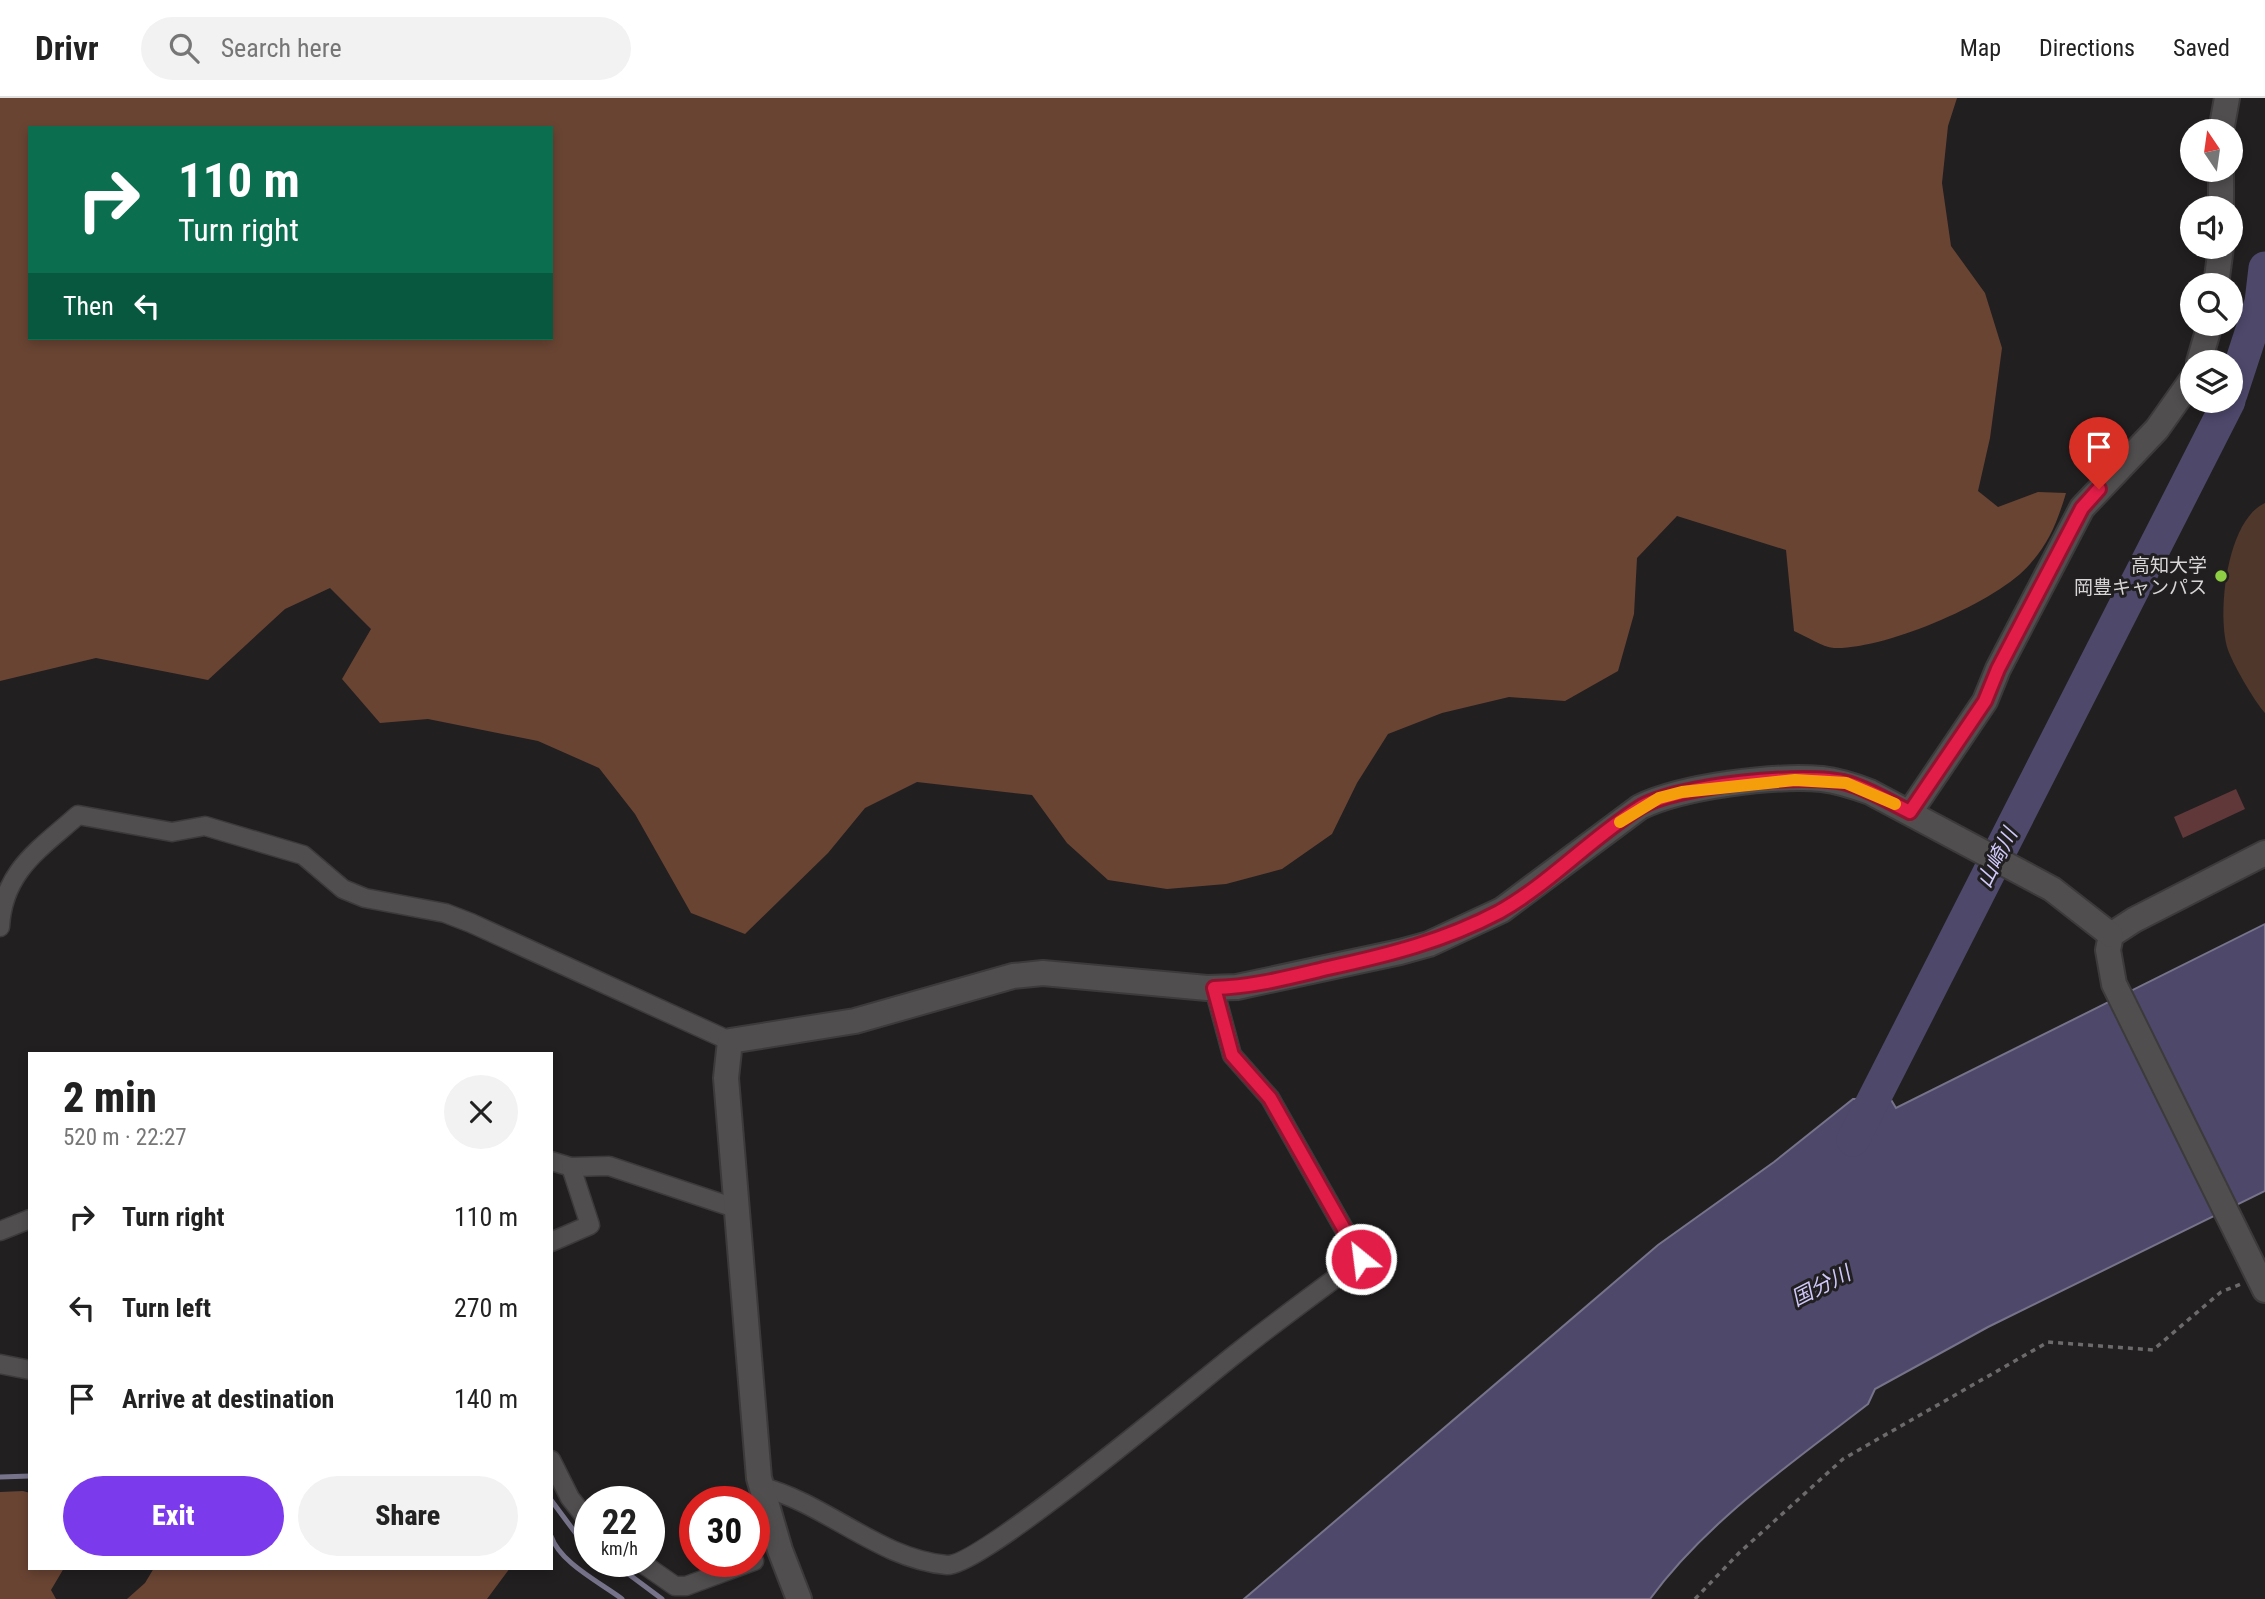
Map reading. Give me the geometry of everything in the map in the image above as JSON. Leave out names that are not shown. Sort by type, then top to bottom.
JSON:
[{"type":"street","points":[[2223,119],[2227,98]]},
{"type":"street","points":[[1910,812],[1985,701],[1998,669],[2082,508],[2157,429],[2180,396]]},
{"type":"street","points":[[0,927],[2,901],[17,874],[29,859],[78,815],[172,832],[205,826],[303,855],[343,889],[365,898],[445,913],[471,923],[730,1041],[855,1021],[1013,976],[1042,973],[1214,988],[1260,984],[1400,952],[1459,931],[1502,910],[1640,807],[1682,792],[1760,782],[1821,779],[1846,783],[1910,812],[2012,866],[2052,889],[2111,935]]},
{"type":"street","points":[[2259,1277],[2124,1005],[2110,965],[2108,950],[2111,935],[2134,920],[2265,853]]},
{"type":"street","points":[[770,1489],[784,1493],[879,1544],[903,1553],[951,1565],[970,1559],[1067,1489],[1361,1259],[1270,1098],[1232,1055],[1214,988]]},
{"type":"street","points":[[730,1041],[726,1077],[762,1486]]},
{"type":"street","points":[[553,1162],[571,1167],[609,1166],[738,1209]]},
{"type":"street","points":[[553,1241],[590,1225],[571,1167]]},
{"type":"street","points":[[0,1231],[28,1220]]},
{"type":"street","points":[[0,1364],[28,1370]]},
{"type":"street","points":[[553,1464],[574,1503]]},
{"type":"street","points":[[770,1515],[799,1599]]},
{"type":"street","points":[[770,1554],[780,1550]]},
{"type":"street","points":[[662,1577],[675,1586],[686,1587],[712,1577]]},
{"type":"path","points":[[1695,1599],[1739,1553],[1843,1459],[1958,1392],[2048,1342],[2153,1350],[2221,1292],[2259,1277]]},
{"type":"shaded area","points":[[0,98],[1957,98],[1948,126],[1942,183],[1951,246],[1985,293],[2002,348],[1990,438],[1978,491],[1998,507],[2038,492],[2066,493],[2060,513],[2043,548],[2014,579],[1967,608],[1939,621],[1855,647],[1829,647],[1794,631],[1786,550],[1677,516],[1637,558],[1634,614],[1618,671],[1565,701],[1509,697],[1442,713],[1388,734],[1357,783],[1332,834],[1282,869],[1226,884],[1167,889],[1108,880],[1067,843],[1032,795],[917,782],[865,808],[828,853],[745,934],[691,913],[635,814],[599,768],[538,741],[428,719],[380,723],[342,679],[371,629],[330,588],[285,609],[208,680],[96,658],[0,681]]},
{"type":"shaded area","points":[[2265,503],[2265,713],[2238,672],[2227,647],[2223,612],[2228,568],[2234,547],[2252,513]]},
{"type":"shaded area","points":[[0,1492],[28,1492],[28,1570],[63,1570],[51,1590],[56,1599],[0,1599]]},
{"type":"shaded area","points":[[153,1570],[509,1570],[487,1599],[127,1599],[145,1583]]},
{"type":"water","name":"国分川","points":[[2265,924],[2265,1191],[1988,1327],[1875,1389],[1868,1404],[1752,1494],[1697,1544],[1650,1599],[1244,1599],[1658,1245],[1774,1162],[1853,1099],[1890,1098],[1896,1108]]},
{"type":"building","points":[[2236,789],[2245,809],[2183,838],[2174,817]]},
{"type":"waterway","name":"山崎川","points":[[2243,357],[2261,302],[2265,268]]},
{"type":"waterway","name":"山崎川","points":[[1853,1140],[2223,413]]},
{"type":"waterway","points":[[0,1477],[28,1476]]},
{"type":"waterway","points":[[553,1503],[574,1531]]},
{"type":"waterway","points":[[553,1540],[572,1564],[622,1599]]},
{"type":"waterway","points":[[632,1577],[662,1599]]},
{"type":"slow traffic","points":[[1620,822],[1640,807],[1659,798],[1682,792],[1760,782],[1821,779],[1846,783],[1895,804]]},
{"type":"place","name":"高知大学 岡豊キャンパス","points":[[2221,576]]},
{"type":"route","points":[[1361,1259],[1270,1098],[1244,1072],[1232,1055],[1214,988],[1260,984],[1429,944],[1502,910],[1640,807],[1682,792],[1760,782],[1821,779],[1846,783],[1910,812],[1958,745],[1985,701],[1998,669],[2082,508],[2099,489]]}]
